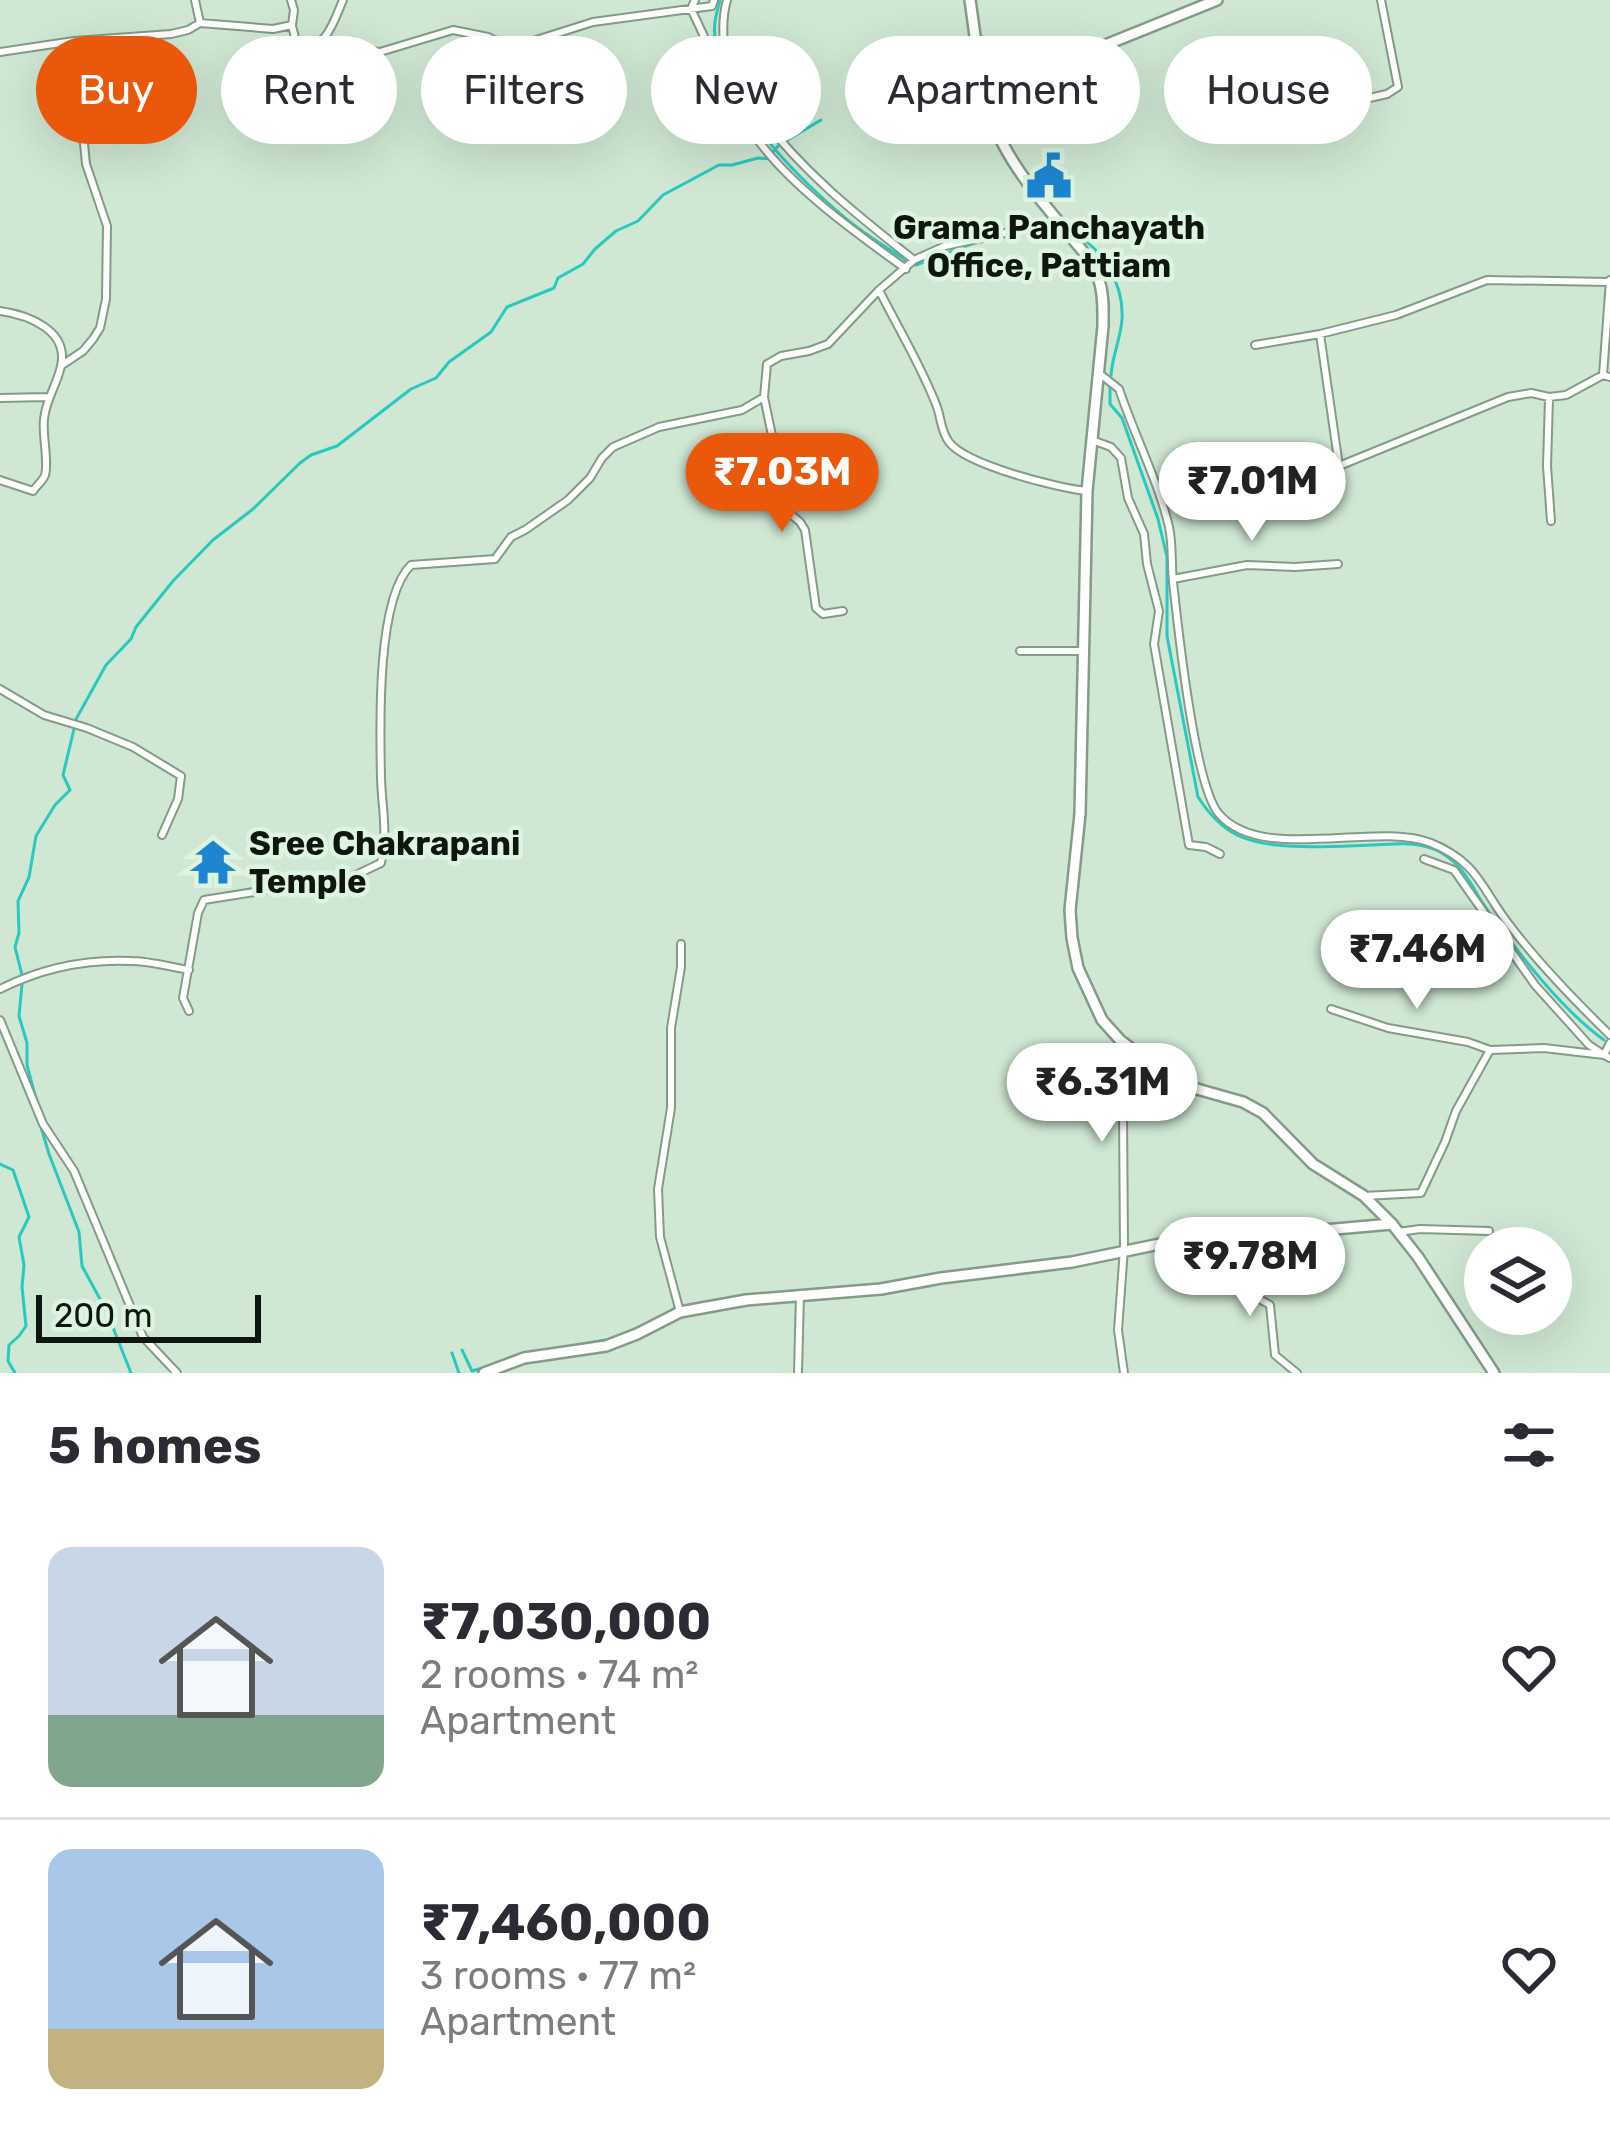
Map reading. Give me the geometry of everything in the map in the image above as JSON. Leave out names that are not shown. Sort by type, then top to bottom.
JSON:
[{"type":"main road","points":[[970,0],[976,36]]},
{"type":"main road","points":[[1128,36],[1217,0]]},
{"type":"main road","points":[[1003,144],[1088,256],[1099,279],[1103,326],[1088,491],[1080,814],[1070,910],[1078,968],[1102,1020],[1120,1040],[1169,1077],[1264,1113],[1313,1164],[1364,1196],[1395,1228],[1494,1373]]},
{"type":"main road","points":[[484,1373],[524,1358],[606,1346],[680,1312],[746,1300],[881,1289],[1072,1262],[1194,1237],[1395,1228]]},
{"type":"street","points":[[195,0],[200,23]]},
{"type":"street","points":[[291,0],[295,36]]},
{"type":"street","points":[[326,36],[343,0]]},
{"type":"street","points":[[397,47],[454,30],[511,48],[593,22],[693,4],[712,6],[714,0]]},
{"type":"street","points":[[728,0],[722,18],[735,82],[777,139],[837,200],[914,260]]},
{"type":"street","points":[[1372,97],[1398,87],[1381,0]]},
{"type":"street","points":[[693,4],[724,84],[756,138],[851,230],[906,269]]},
{"type":"street","points":[[155,36],[200,23],[273,29],[292,25]]},
{"type":"street","points":[[0,52],[36,47]]},
{"type":"street","points":[[62,365],[93,339],[106,299],[107,226],[84,144]]},
{"type":"street","points":[[843,611],[824,614],[816,608],[805,530],[788,512],[764,398],[767,364],[828,344],[914,260],[972,238],[1033,227],[1063,228]]},
{"type":"street","points":[[1255,346],[1396,315],[1487,280],[1610,281],[1606,376],[1566,394],[1508,397],[1340,466],[1320,334]]},
{"type":"street","points":[[879,290],[953,447],[1058,488],[1088,491]]},
{"type":"street","points":[[0,310],[39,322],[57,337],[63,353],[42,433],[45,475],[33,490],[0,480]]},
{"type":"street","points":[[1099,373],[1120,389],[1170,528],[1203,784],[1217,812],[1236,829],[1267,837],[1417,838],[1462,858],[1508,924],[1610,1039],[1607,1056]]},
{"type":"street","points":[[0,398],[48,397]]},
{"type":"street","points":[[1549,397],[1551,521]]},
{"type":"street","points":[[190,1011],[183,998],[204,901],[343,881],[381,863],[387,837],[381,785],[385,641],[400,575],[410,565],[495,559],[511,537],[568,500],[613,447],[659,428],[742,410],[764,398]]},
{"type":"street","points":[[1092,440],[1111,447],[1121,458],[1128,498],[1144,534],[1159,611],[1154,644],[1189,845],[1220,854]]},
{"type":"street","points":[[1173,579],[1247,565],[1338,564]]},
{"type":"street","points":[[1020,651],[1085,651]]},
{"type":"street","points":[[0,689],[44,716],[133,747],[181,776],[178,799],[162,835]]},
{"type":"street","points":[[1424,859],[1454,870],[1535,985],[1589,1045],[1607,1056]]},
{"type":"street","points":[[680,1312],[660,1237],[658,1189],[671,1108],[671,1028],[681,944]]},
{"type":"street","points":[[0,989],[27,976],[78,964],[134,961],[189,970]]},
{"type":"street","points":[[1331,1009],[1388,1028],[1490,1050],[1544,1048],[1607,1056]]},
{"type":"street","points":[[0,1020],[43,1124],[74,1172],[143,1337],[177,1373]]},
{"type":"street","points":[[1119,1072],[1120,1040]]},
{"type":"street","points":[[1364,1196],[1421,1193],[1456,1111],[1490,1050]]},
{"type":"street","points":[[1124,1373],[1118,1330],[1124,1249],[1123,1111],[1154,1067]]},
{"type":"street","points":[[1395,1228],[1464,1230]]},
{"type":"street","points":[[1241,1233],[1252,1251],[1254,1296],[1270,1305],[1275,1355],[1297,1373]]},
{"type":"street","points":[[798,1373],[800,1294]]},
{"type":"waterway","points":[[720,0],[715,32],[721,62],[747,113],[784,160],[826,201],[907,261]]},
{"type":"waterway","points":[[772,153],[781,144]]},
{"type":"waterway","points":[[75,721],[106,665],[173,581],[300,463],[337,446],[411,389],[436,378],[449,362],[491,332],[507,307],[554,288],[558,278],[583,264],[616,231],[638,221],[663,195],[719,165],[771,159]]},
{"type":"waterway","points":[[1003,236],[1041,230]]},
{"type":"waterway","points":[[1071,231],[1101,257],[1119,292],[1122,319],[1111,376]]},
{"type":"waterway","points":[[916,265],[982,240]]},
{"type":"waterway","points":[[1110,385],[1110,404],[1122,418],[1167,557],[1167,636],[1198,797],[1206,808],[1231,832],[1267,844],[1413,844],[1446,856],[1461,869],[1542,980],[1604,1040]]},
{"type":"waterway","points":[[22,975],[15,947],[18,901],[29,877],[36,836],[70,790],[63,775],[74,729]]},
{"type":"waterway","points":[[22,984],[19,1016],[37,1103]]},
{"type":"waterway","points":[[41,1127],[79,1232],[82,1266],[131,1373]]},
{"type":"waterway","points":[[0,1164],[13,1170],[29,1217],[19,1237],[26,1326],[9,1345],[8,1361],[15,1373]]},
{"type":"waterway","points":[[567,1347],[611,1339],[644,1325]]},
{"type":"waterway","points":[[462,1350],[472,1371],[500,1363]]},
{"type":"waterway","points":[[452,1353],[459,1373]]},
{"type":"place","name":"Grama Panchayath Office, Pattiam","points":[[1049,176]]},
{"type":"place","name":"Sree Chakrapani Temple","points":[[213,862]]}]
